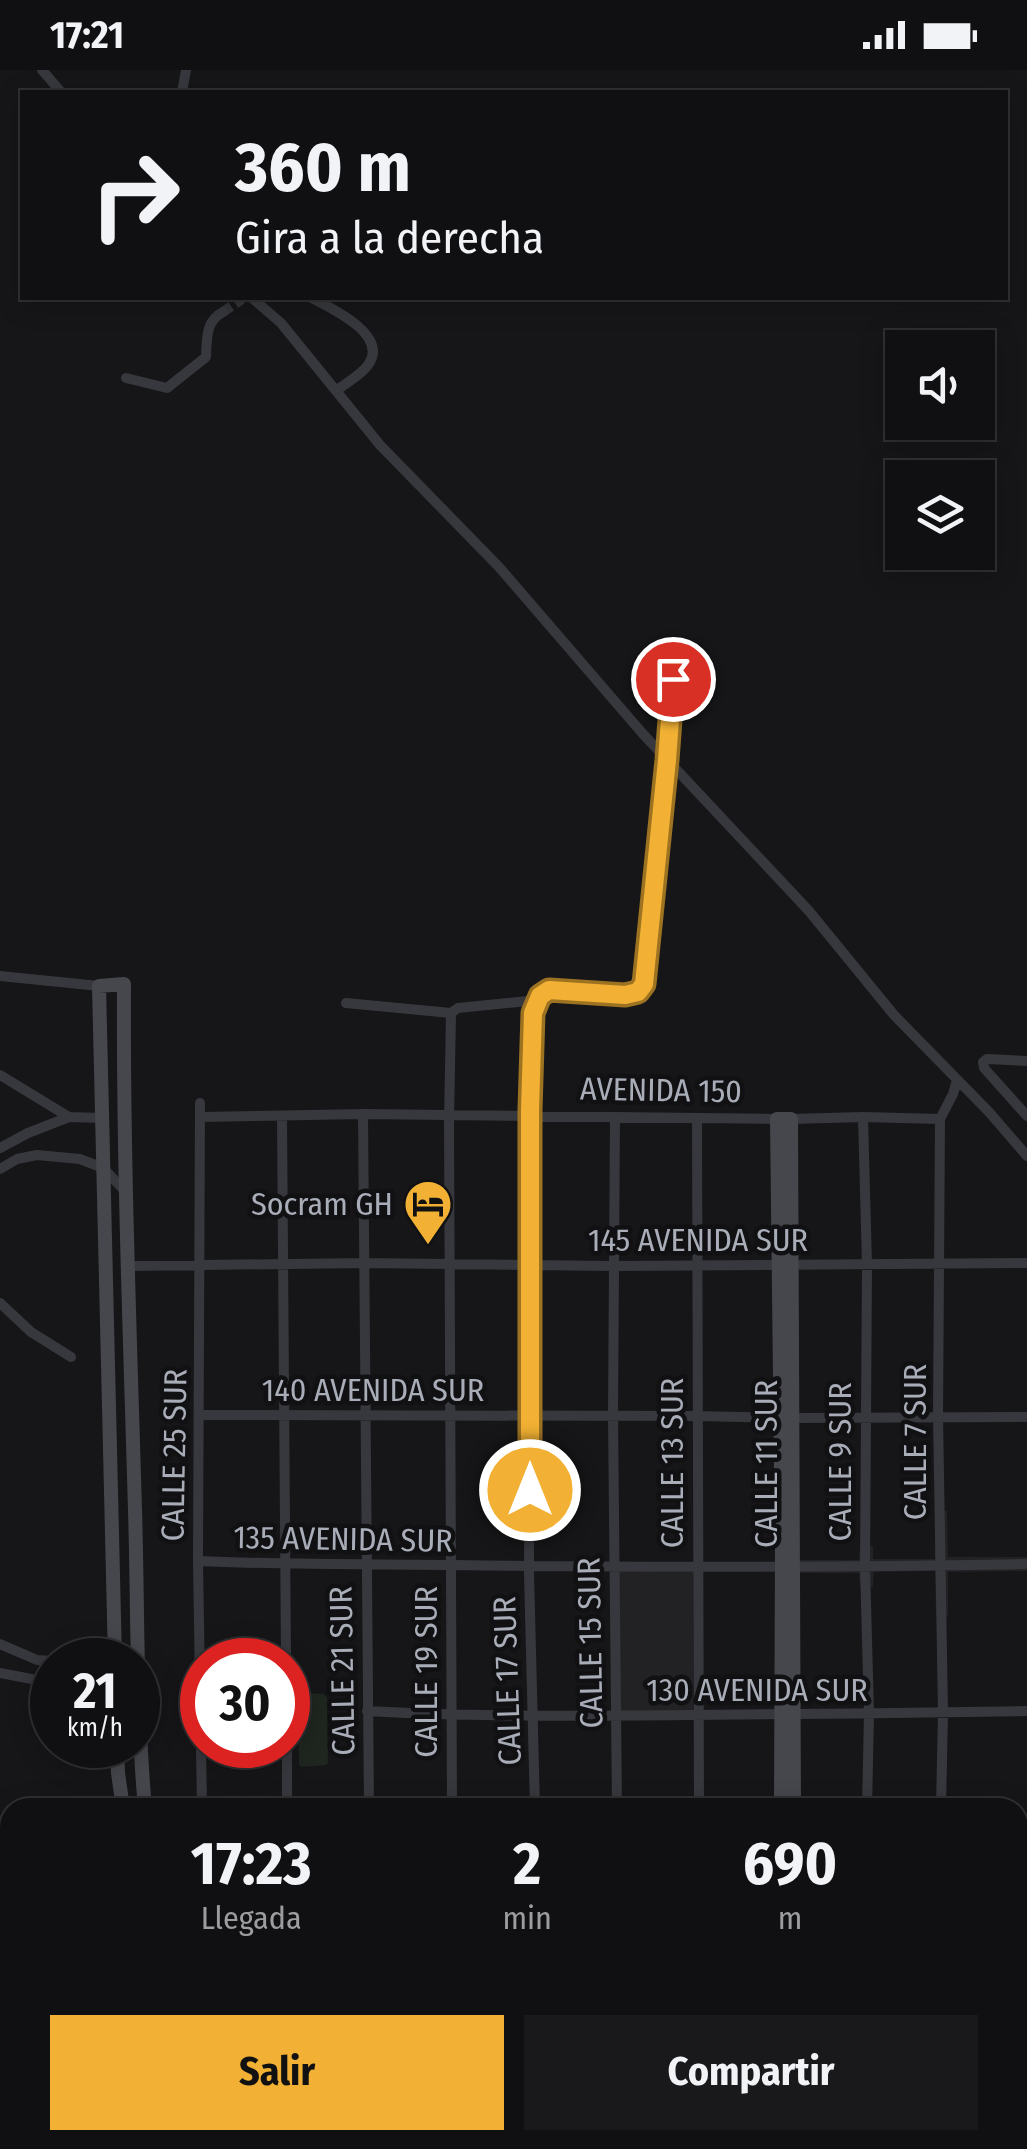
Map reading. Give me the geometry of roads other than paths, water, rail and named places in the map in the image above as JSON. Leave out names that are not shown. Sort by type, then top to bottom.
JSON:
[{"type":"main road","points":[[114,1638],[99,986],[124,984],[137,1638]]},
{"type":"main road","name":"CALLE 11 SUR","points":[[784,1119],[789,1715],[793,1798]]},
{"type":"main road","points":[[110,1462],[133,1453]]},
{"type":"main road","name":"CALLE 11 SUR","points":[[783,1798],[789,1715]]},
{"type":"main road","points":[[118,1768],[122,1798]]},
{"type":"main road","points":[[141,1768],[144,1798]]},
{"type":"street","points":[[42,70],[59,90]]},
{"type":"street","points":[[249,300],[281,323],[380,445],[498,567],[667,760],[809,912],[894,1016],[1027,1156]]},
{"type":"street","points":[[316,300],[358,324],[373,352],[368,365],[336,391]]},
{"type":"street","points":[[126,378],[167,388],[206,358],[207,331],[223,312]]},
{"type":"street","points":[[346,1003],[450,1013],[458,1008],[538,1000],[544,992],[554,989],[625,995],[638,992],[644,984],[673,679]]},
{"type":"street","points":[[0,976],[99,986]]},
{"type":"street","name":"CALLE 17 SUR","points":[[535,1798],[530,1566],[530,1115],[533,1013],[538,1000]]},
{"type":"street","points":[[448,1116],[450,1013]]},
{"type":"street","points":[[1027,1061],[982,1062],[1027,1116]]},
{"type":"street","points":[[0,1074],[69,1117]]},
{"type":"street","name":"CALLE 7 SUR","points":[[941,1798],[940,1119],[956,1080]]},
{"type":"street","name":"CALLE 25 SUR","points":[[200,1104],[200,1638]]},
{"type":"street","name":"AVENIDA 150","points":[[200,1117],[364,1114],[940,1119]]},
{"type":"street","name":"CALLE 21 SUR","points":[[364,1114],[369,1798]]},
{"type":"street","name":"CALLE 19 SUR","points":[[448,1116],[452,1798]]},
{"type":"street","points":[[0,1148],[69,1117],[102,1118]]},
{"type":"street","points":[[282,1117],[286,1638]]},
{"type":"street","name":"CALLE 9 SUR","points":[[862,1117],[866,1265],[866,1798]]},
{"type":"street","name":"CALLE 15 SUR","points":[[615,1118],[617,1798]]},
{"type":"street","name":"CALLE 13 SUR","points":[[697,1118],[699,1798]]},
{"type":"street","points":[[0,1170],[36,1154],[80,1159],[103,1168],[126,1192]]},
{"type":"street","name":"145 AVENIDA SUR","points":[[128,1266],[1027,1263]]},
{"type":"street","points":[[0,1303],[31,1332],[72,1357]]},
{"type":"street","name":"140 AVENIDA SUR","points":[[199,1415],[1027,1417]]},
{"type":"street","name":"135 AVENIDA SUR","points":[[198,1561],[614,1568],[1027,1564]]},
{"type":"street","points":[[0,1644],[30,1657]]},
{"type":"street","points":[[0,1672],[30,1678]]},
{"type":"street","name":"130 AVENIDA SUR","points":[[367,1710],[534,1716],[1027,1711]]},
{"type":"street","name":"CALLE 25 SUR","points":[[202,1768],[202,1798]]},
{"type":"street","points":[[287,1768],[287,1798]]},
{"type":"tunnel","points":[[223,312],[241,300]]},
{"type":"place","name":"Socram GH","points":[[428,1246]]}]
